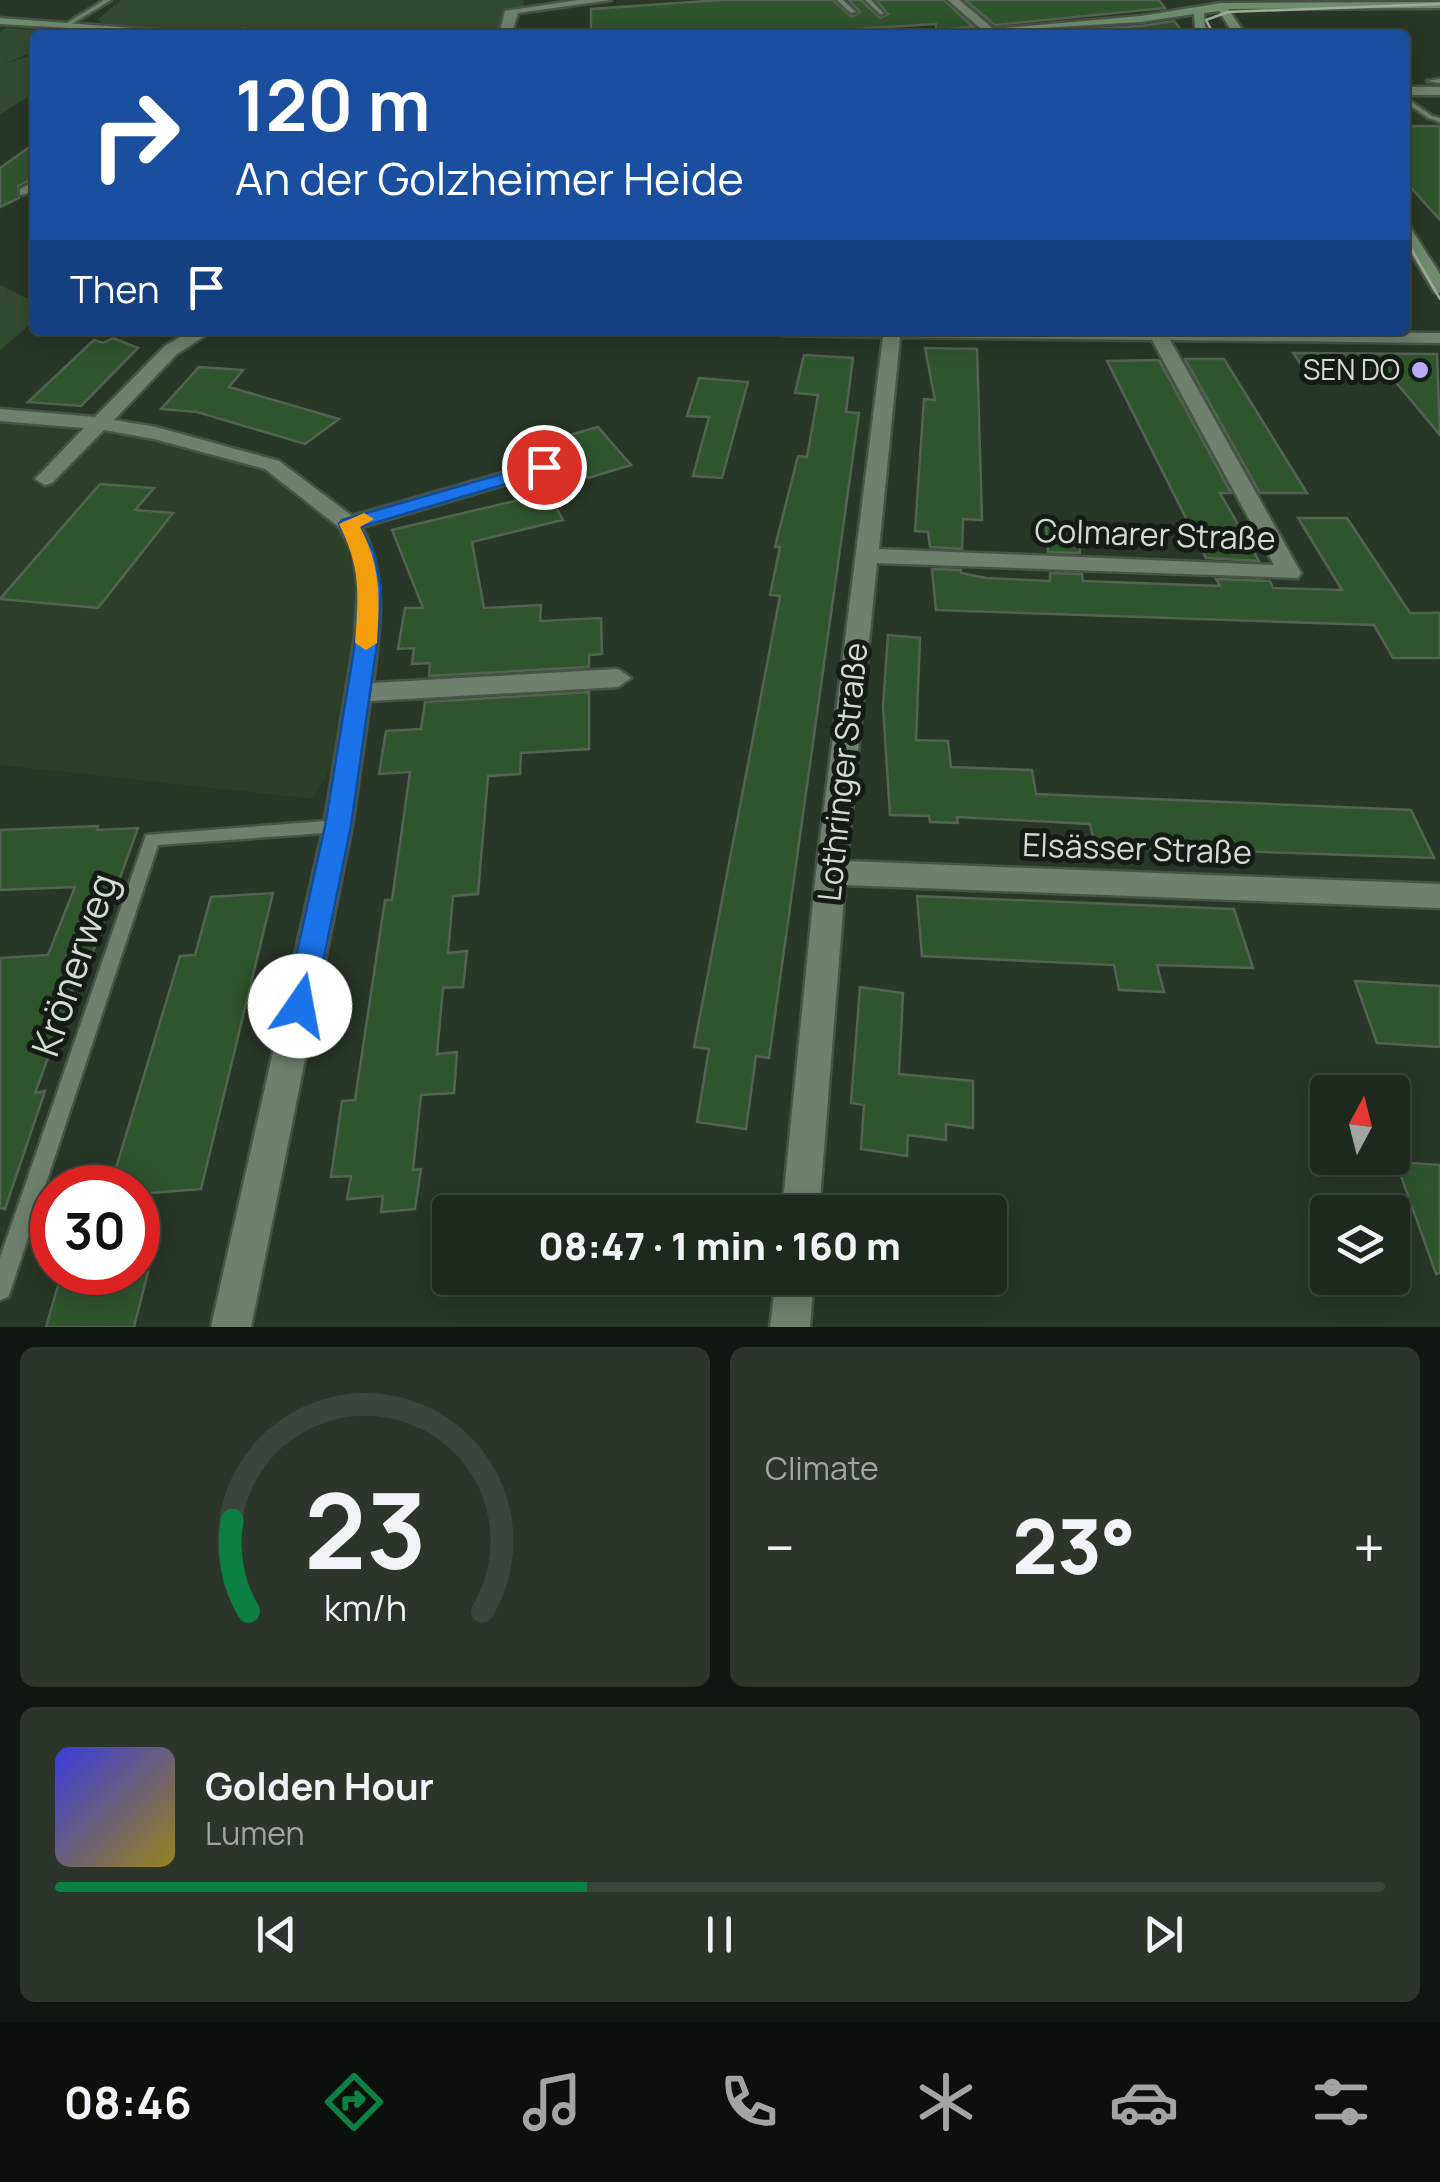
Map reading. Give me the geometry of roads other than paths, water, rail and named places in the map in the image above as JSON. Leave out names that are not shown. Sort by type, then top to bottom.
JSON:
[{"type":"street","points":[[508,30],[510,13],[516,10],[606,0]]},
{"type":"street","points":[[953,0],[989,30]]},
{"type":"street","points":[[1141,20],[1200,18],[1221,7],[1440,5]]},
{"type":"street","points":[[1221,7],[1237,30]]},
{"type":"street","points":[[1027,30],[1200,18]]},
{"type":"street","points":[[0,22],[119,30]]},
{"type":"street","points":[[1410,89],[1435,86]]},
{"type":"street","points":[[1410,238],[1440,288]]},
{"type":"street","points":[[44,478],[171,350],[196,335]]},
{"type":"street","name":"Lothringer Straße","points":[[802,1195],[831,872],[892,335]]},
{"type":"street","name":"Colmarer Straße","points":[[867,556],[1290,573],[1159,335]]},
{"type":"street","points":[[1228,335],[1440,338]]},
{"type":"street","points":[[0,415],[98,423],[200,442],[272,465],[349,524],[364,552],[370,588],[359,693],[338,826],[231,1327]]},
{"type":"street","points":[[349,524],[544,467]]},
{"type":"street","points":[[359,693],[618,678]]},
{"type":"street","name":"Elsässer Straße","points":[[831,872],[1440,896]]},
{"type":"street","points":[[790,1327],[793,1295]]},
{"type":"lane","points":[[66,26],[108,0]]},
{"type":"lane","points":[[840,0],[853,12]]},
{"type":"lane","points":[[868,0],[882,13]]},
{"type":"lane","points":[[951,16],[970,15]]},
{"type":"lane","points":[[1435,86],[1440,81]]},
{"type":"lane","points":[[1410,94],[1430,117],[1440,120]]},
{"type":"lane","name":"Krönerweg","points":[[0,1289],[152,838],[338,826]]},
{"type":"tram line","points":[[1211,30],[1206,20],[1228,12],[1440,4]]},
{"type":"tram line","points":[[1410,247],[1440,299]]},
{"type":"place","name":"SEN DO","points":[[1420,370]]}]
